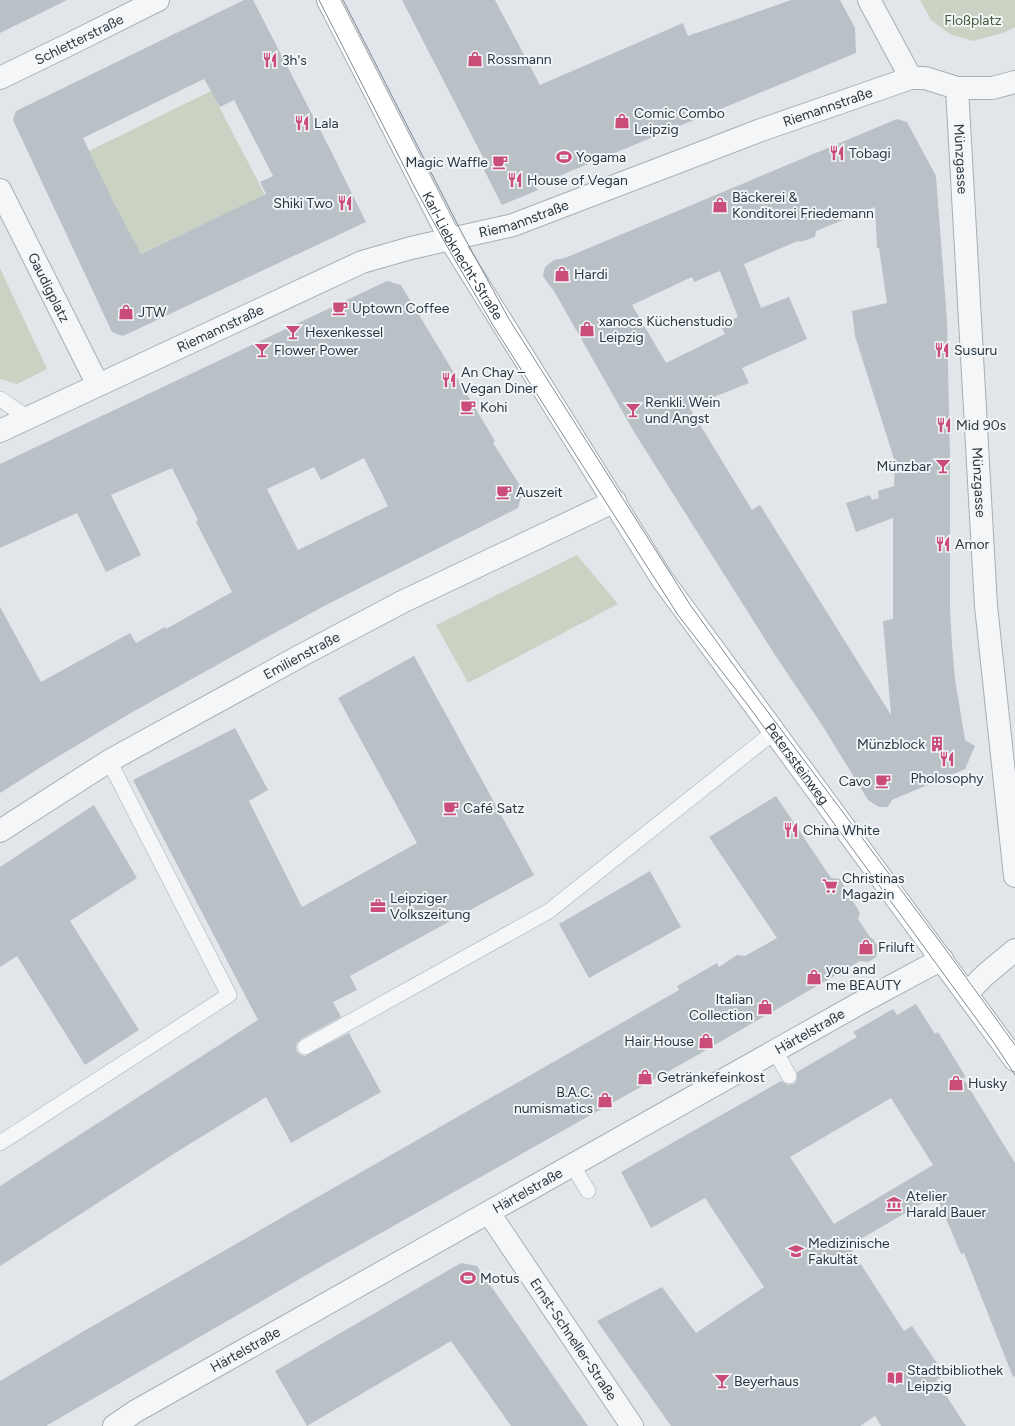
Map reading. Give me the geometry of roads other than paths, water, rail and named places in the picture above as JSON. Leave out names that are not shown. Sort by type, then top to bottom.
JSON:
[{"type":"main road","name":"Karl-Liebknecht-Straße","points":[[328,0],[450,239],[615,501]]},
{"type":"main road","name":"Peterssteinweg","points":[[615,501],[662,579],[1015,1060]]},
{"type":"street","name":"Schletterstraße","points":[[0,78],[158,0]]},
{"type":"street","points":[[869,0],[910,78]]},
{"type":"street","name":"Riemannstraße","points":[[0,431],[362,262],[399,251],[513,225],[761,130],[910,78],[925,78],[957,88],[992,88],[1015,82]]},
{"type":"street","name":"Münzgasse","points":[[957,88],[986,610],[1015,876]]},
{"type":"street","name":"Gaudigplatz","points":[[0,190],[98,386]]},
{"type":"street","name":"Emilienstraße","points":[[0,831],[109,760],[302,655],[402,602],[615,501]]},
{"type":"street","points":[[967,993],[984,974],[1015,950]]},
{"type":"street","name":"Härtelstraße","points":[[114,1426],[143,1408],[775,1051],[942,959]]},
{"type":"street","name":"Ernst-Schneller-Straße","points":[[489,1213],[632,1426]]},
{"type":"lane","points":[[0,399],[28,418]]},
{"type":"lane","points":[[305,1047],[549,911],[774,732]]},
{"type":"lane","points":[[0,1143],[230,995],[109,760]]},
{"type":"lane","points":[[775,1051],[789,1076]]},
{"type":"lane","points":[[572,1166],[588,1191]]},
{"type":"tram line","points":[[319,0],[415,188],[494,327],[678,615],[747,704],[994,1043],[1015,1075]]},
{"type":"tram line","points":[[343,0],[464,237],[509,319],[691,606],[1015,1045]]},
{"type":"place","name":"Rossmann","points":[[475,59]]},
{"type":"place","name":"3h's","points":[[270,60]]},
{"type":"place","name":"Comic Combo Leipzig","points":[[622,121]]},
{"type":"place","name":"Lala","points":[[302,123]]},
{"type":"place","name":"Tobagi","points":[[837,153]]},
{"type":"place","name":"Yogama","points":[[564,157]]},
{"type":"place","name":"Magic Waffle","points":[[500,162]]},
{"type":"place","name":"House of Vegan","points":[[515,180]]},
{"type":"place","name":"Shiki Two","points":[[345,203]]},
{"type":"place","name":"Bäckerei & Konditorei Friedemann","points":[[720,205]]},
{"type":"place","name":"Hardi","points":[[562,274]]},
{"type":"place","name":"Uptown Coffee","points":[[340,308]]},
{"type":"place","name":"JTW","points":[[126,312]]},
{"type":"place","name":"xanocs Küchenstudio Leipzig","points":[[587,329]]},
{"type":"place","name":"Hexenkessel","points":[[293,332]]},
{"type":"place","name":"Flower Power","points":[[262,350]]},
{"type":"place","name":"Susuru","points":[[942,350]]},
{"type":"place","name":"An Chay – Vegan Diner","points":[[449,380]]},
{"type":"place","name":"Kohi","points":[[468,407]]},
{"type":"place","name":"Renkli. Wein und Angst","points":[[633,410]]},
{"type":"place","name":"Mid 90s","points":[[944,425]]},
{"type":"place","name":"Münzbar","points":[[943,466]]},
{"type":"place","name":"Auszeit","points":[[504,492]]},
{"type":"place","name":"Amor","points":[[943,544]]},
{"type":"place","name":"Münzblock","points":[[937,744]]},
{"type":"place","name":"Pholosophy","points":[[947,759]]},
{"type":"place","name":"Cavo","points":[[883,781]]},
{"type":"place","name":"Café Satz","points":[[451,808]]},
{"type":"place","name":"China White","points":[[791,830]]},
{"type":"place","name":"Christinas Magazin","points":[[830,886]]},
{"type":"place","name":"Leipziger Volkszeitung","points":[[378,906]]},
{"type":"place","name":"Friluft","points":[[866,947]]},
{"type":"place","name":"you and me BEAUTY","points":[[814,977]]},
{"type":"place","name":"Italian Collection","points":[[765,1007]]},
{"type":"place","name":"Hair House","points":[[706,1041]]},
{"type":"place","name":"Getränkefeinkost","points":[[645,1077]]},
{"type":"place","name":"Husky","points":[[956,1083]]},
{"type":"place","name":"B.A.C. numismatics","points":[[605,1100]]},
{"type":"place","name":"Atelier Harald Bauer","points":[[894,1204]]},
{"type":"place","name":"Medizinische Fakultät","points":[[796,1251]]},
{"type":"place","name":"Motus","points":[[468,1278]]},
{"type":"place","name":"Stadtbibliothek Leipzig","points":[[895,1378]]},
{"type":"place","name":"Beyerhaus","points":[[722,1381]]},
{"type":"park label","name":"Floßplatz","points":[[973,20]]}]
